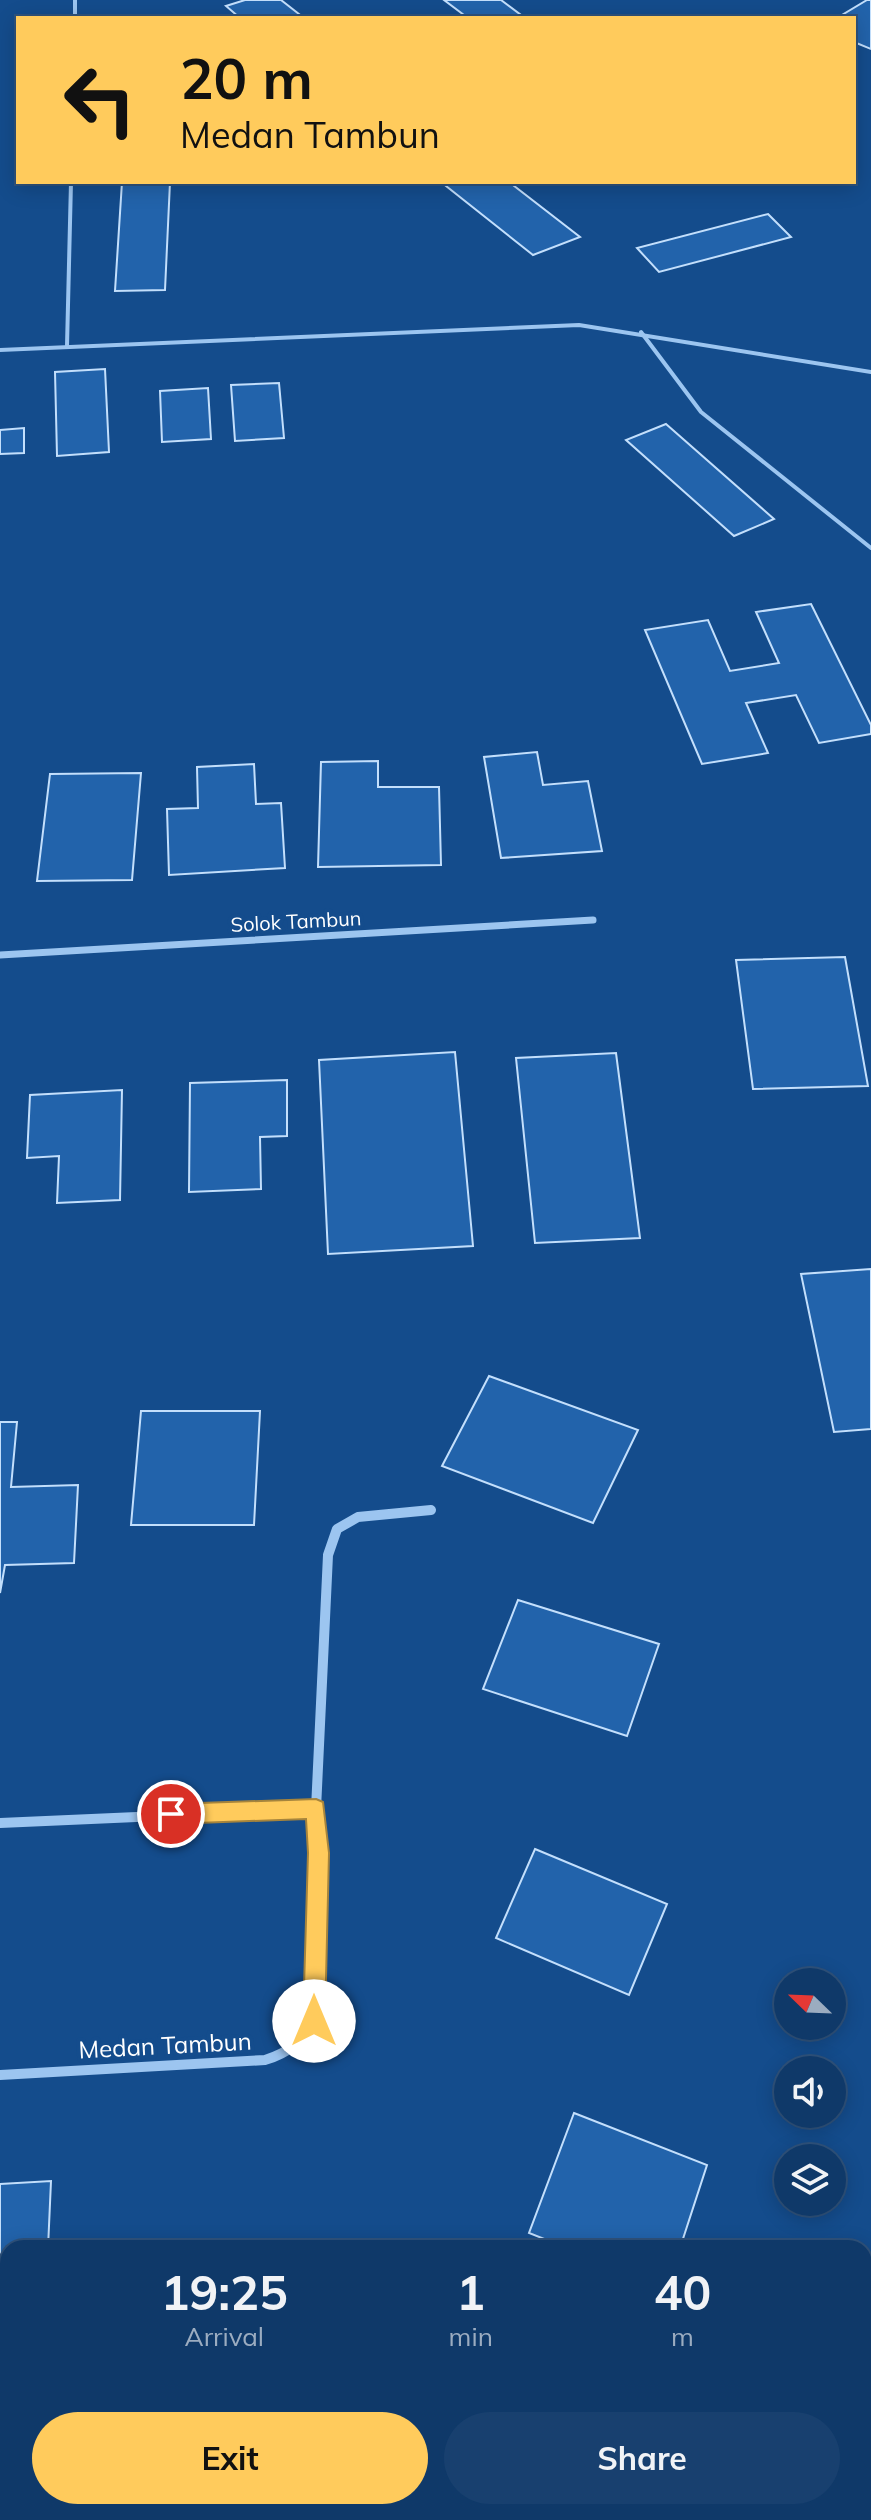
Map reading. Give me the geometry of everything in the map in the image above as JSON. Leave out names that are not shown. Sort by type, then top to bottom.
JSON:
[{"type":"street","name":"Solok Tambun","points":[[0,955],[593,920]]},
{"type":"street","name":"Medan Tambun","points":[[0,2075],[265,2060],[286,2054],[305,2037],[314,2021],[319,1853],[316,1809],[328,1555],[337,1529],[358,1517],[431,1510]]},
{"type":"street","points":[[0,1823],[316,1809]]},
{"type":"lane","points":[[67,346],[71,184]]},
{"type":"lane","points":[[0,350],[579,325],[641,332],[871,372]]},
{"type":"lane","points":[[641,332],[701,412],[871,548]]},
{"type":"building","points":[[245,0],[281,0],[301,16],[238,16],[226,6]]},
{"type":"building","points":[[444,0],[501,0],[521,15],[518,16],[465,16]]},
{"type":"building","points":[[871,0],[871,49],[856,43],[856,16],[840,16]]},
{"type":"building","points":[[122,184],[170,184],[165,290],[115,291]]},
{"type":"building","points":[[444,184],[512,184],[580,237],[533,255]]},
{"type":"building","points":[[768,214],[791,237],[659,272],[637,248]]},
{"type":"building","points":[[105,369],[109,452],[57,456],[55,372]]},
{"type":"building","points":[[279,383],[284,438],[235,441],[231,385]]},
{"type":"building","points":[[208,388],[211,439],[162,442],[160,391]]},
{"type":"building","points":[[666,424],[774,519],[734,536],[626,440]]},
{"type":"building","points":[[24,428],[24,453],[0,454],[0,430]]},
{"type":"building","points":[[811,604],[871,725],[871,734],[819,743],[796,695],[746,703],[768,753],[702,764],[645,630],[708,620],[730,671],[779,663],[756,612]]},
{"type":"building","points":[[537,752],[543,785],[588,781],[602,851],[501,858],[484,757]]},
{"type":"building","points":[[378,761],[378,787],[439,787],[441,865],[318,867],[321,762]]},
{"type":"building","points":[[254,764],[256,804],[281,803],[285,868],[169,875],[167,809],[198,808],[197,767]]},
{"type":"building","points":[[141,773],[132,880],[37,881],[50,774]]},
{"type":"building","points":[[845,957],[868,1086],[753,1089],[736,960]]},
{"type":"building","points":[[455,1052],[473,1246],[328,1254],[319,1060]]},
{"type":"building","points":[[616,1053],[640,1238],[535,1243],[516,1058]]},
{"type":"building","points":[[287,1080],[287,1136],[260,1137],[261,1189],[189,1192],[190,1083]]},
{"type":"building","points":[[122,1090],[120,1200],[57,1203],[59,1156],[27,1158],[30,1095]]},
{"type":"building","points":[[871,1269],[871,1429],[834,1432],[801,1274]]},
{"type":"building","points":[[489,1376],[638,1430],[593,1523],[442,1466]]},
{"type":"building","points":[[141,1411],[260,1411],[254,1525],[131,1525]]},
{"type":"building","points":[[0,1422],[17,1422],[11,1487],[78,1485],[74,1563],[5,1565],[0,1593]]},
{"type":"building","points":[[518,1600],[659,1644],[627,1736],[483,1689]]},
{"type":"building","points":[[535,1849],[667,1904],[629,1995],[496,1938]]},
{"type":"building","points":[[574,2113],[707,2165],[683,2240],[547,2240],[529,2233]]},
{"type":"building","points":[[51,2181],[48,2240],[0,2240],[0,2184]]},
{"type":"route","points":[[171,1814],[316,1809],[319,1853],[314,2021]]}]
